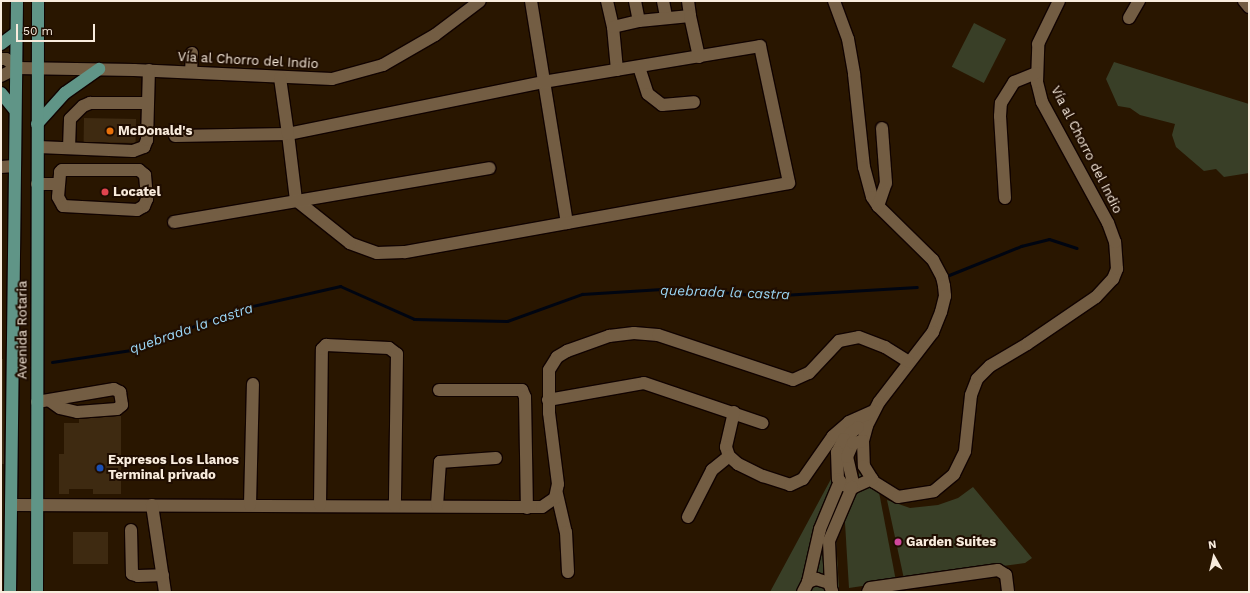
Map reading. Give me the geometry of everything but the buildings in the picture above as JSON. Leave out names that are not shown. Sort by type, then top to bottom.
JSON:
[{"type":"main road","name":"Avenida Rotaria","points":[[10,592],[17,1]]},
{"type":"main road","name":"Avenida Rotaria","points":[[37,592],[38,1]]},
{"type":"main road","points":[[1,44],[17,32]]},
{"type":"main road","points":[[37,124],[65,93],[99,69]]},
{"type":"main road","points":[[1,93],[15,110]]},
{"type":"street","name":"Vía al Chorro del Indio","points":[[17,68],[149,70],[280,78],[332,79],[383,66],[435,35],[480,1]]},
{"type":"street","points":[[531,1],[567,223]]},
{"type":"street","points":[[607,1],[613,27],[617,70]]},
{"type":"street","points":[[635,1],[639,21]]},
{"type":"street","points":[[663,1],[666,17]]},
{"type":"street","points":[[688,1],[699,56]]},
{"type":"street","points":[[834,1],[848,39],[854,74],[864,167],[868,183],[878,206],[933,260],[942,277],[945,296],[941,312],[933,332],[909,362],[874,411],[867,426],[863,441],[864,466],[872,479],[853,487],[843,485],[840,481],[835,460],[837,452],[848,434],[855,428],[867,426]]},
{"type":"street","name":"Vía al Chorro del Indio","points":[[872,479],[898,497],[934,491],[945,483],[960,464],[965,451],[971,395],[977,379],[990,366],[1027,344],[1096,297],[1115,274],[1118,259],[1115,242],[1108,222],[1042,102],[1036,73],[1038,44],[1059,1]]},
{"type":"street","points":[[1130,18],[1139,1]]},
{"type":"street","points":[[1244,1],[1249,7]]},
{"type":"street","points":[[613,27],[666,17],[690,16]]},
{"type":"street","points":[[175,136],[288,134],[544,82],[760,46],[789,183],[404,252],[377,253],[350,243],[321,222],[296,200],[288,134],[280,78]]},
{"type":"street","points":[[191,72],[192,53]]},
{"type":"street","points":[[1,59],[6,59],[17,68],[1,76]]},
{"type":"street","points":[[639,66],[648,94],[662,105],[694,102]]},
{"type":"street","points":[[38,148],[140,150],[147,140],[149,70]]},
{"type":"street","points":[[1005,198],[1000,116],[1002,103],[1014,82],[1036,73]]},
{"type":"street","points":[[69,148],[70,118],[83,106],[90,103],[147,103]]},
{"type":"street","points":[[878,206],[886,183],[882,128]]},
{"type":"street","points":[[1,167],[14,166]]},
{"type":"street","points":[[174,222],[489,168]]},
{"type":"street","points":[[66,169],[139,170],[145,175],[147,199],[144,206],[137,210],[63,206],[58,197],[58,184],[60,172],[66,169]]},
{"type":"street","points":[[37,184],[58,184]]},
{"type":"street","points":[[568,572],[566,532],[557,494],[558,474],[548,400],[549,370],[557,357],[567,351],[622,334],[670,337],[788,380],[806,375],[834,344],[845,339],[859,337],[884,347],[909,362]]},
{"type":"street","points":[[320,505],[322,349],[326,344],[389,348],[398,358],[395,506]]},
{"type":"street","points":[[548,400],[644,383],[734,412],[762,423]]},
{"type":"street","points":[[250,505],[253,384]]},
{"type":"street","points":[[37,402],[114,389],[120,392],[122,405],[117,409],[77,412],[60,408],[50,401]]},
{"type":"street","points":[[439,390],[522,390],[525,397],[527,508]]},
{"type":"street","points":[[734,412],[726,447],[729,456],[738,464],[785,485],[795,484],[803,479],[839,432],[850,422],[874,411]]},
{"type":"street","points":[[832,589],[829,540],[853,487],[846,457],[853,443],[863,441]]},
{"type":"street","points":[[688,517],[712,470],[729,456]]},
{"type":"street","points":[[437,506],[440,462],[496,458]]},
{"type":"street","points":[[806,587],[820,529],[840,481]]},
{"type":"street","points":[[11,504],[320,505],[527,508],[547,505],[557,494]]},
{"type":"street","points":[[152,505],[166,592]]},
{"type":"street","points":[[131,530],[132,574],[138,576],[163,575]]},
{"type":"street","points":[[868,592],[870,588],[914,587],[998,570],[1006,574],[1008,592]]},
{"type":"street","points":[[806,587],[821,579],[832,589]]},
{"type":"green space","points":[[974,23],[1006,39],[984,83],[952,67]]},
{"type":"green space","points":[[1114,62],[1249,104],[1249,173],[1224,177],[1216,169],[1204,171],[1176,147],[1172,135],[1175,124],[1140,115],[1130,108],[1118,106],[1106,79]]},
{"type":"green space","points":[[851,442],[855,455],[834,503],[839,589],[837,592],[770,592]]},
{"type":"green space","points":[[862,468],[878,487],[896,581],[849,588],[844,507]]},
{"type":"green space","points":[[973,487],[1032,558],[1025,563],[904,579],[887,500],[910,508],[938,505],[958,498]]},
{"type":"waterway","name":"quebrada la castra","points":[[949,275],[1021,246],[1049,239],[1077,248]]},
{"type":"waterway","name":"quebrada la castra","points":[[52,362],[131,350],[239,309],[340,286],[414,319],[507,321],[582,294],[678,288],[765,296],[917,287]]},
{"type":"place","name":"McDonald's","points":[[110,131]]},
{"type":"place","name":"Locatel","points":[[105,192]]},
{"type":"place","name":"Expresos Los Llanos Terminal privado","points":[[100,468]]},
{"type":"place","name":"Garden Suites","points":[[898,542]]}]
